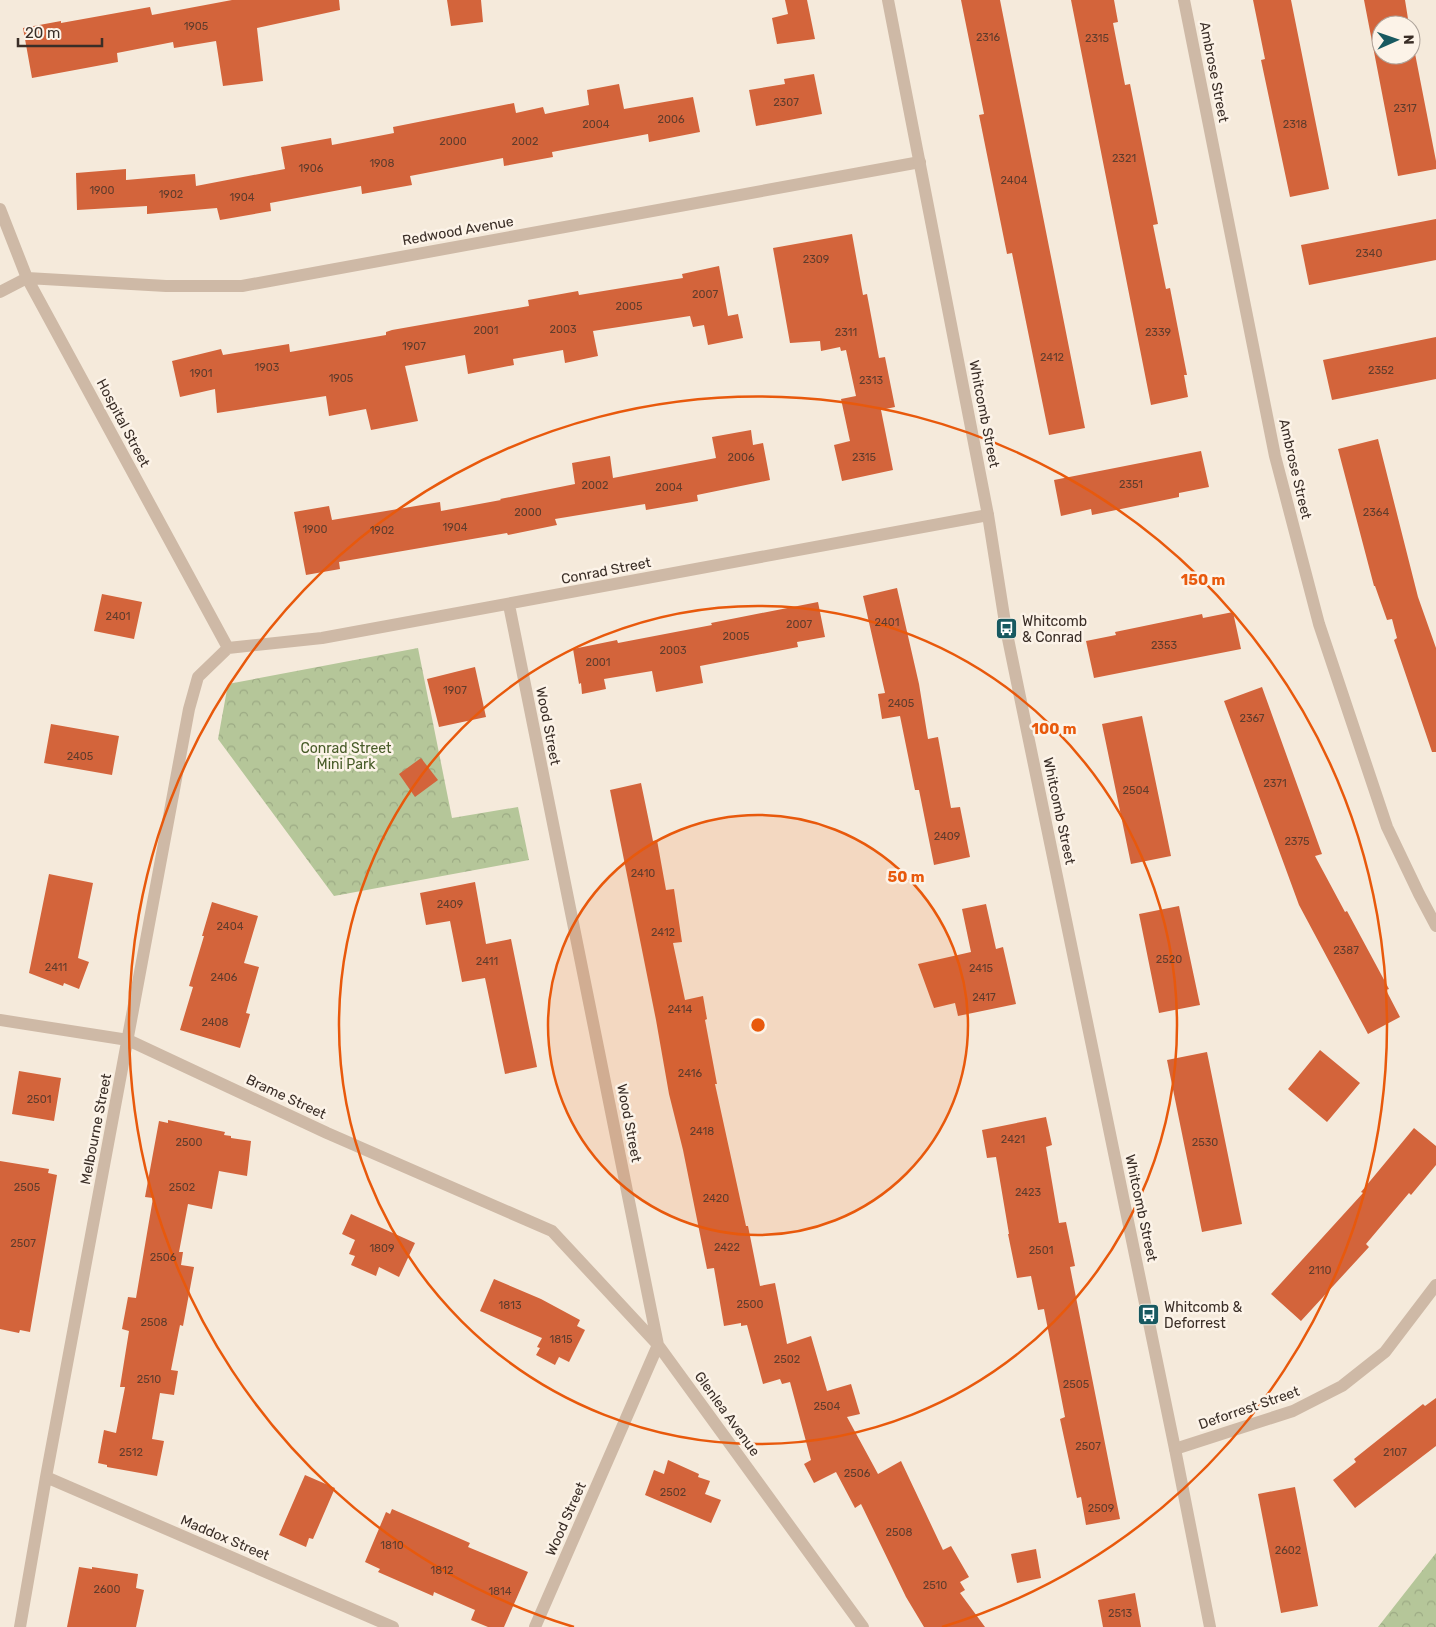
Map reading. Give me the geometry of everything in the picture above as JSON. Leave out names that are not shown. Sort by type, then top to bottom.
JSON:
[{"type":"street","name":"Whitcomb Street","points":[[888,0],[988,515],[1006,629],[1210,1627]]},
{"type":"street","name":"Ambrose Street","points":[[1184,0],[1275,456],[1318,624],[1388,826],[1436,926]]},
{"type":"street","name":"Redwood Avenue","points":[[27,278],[166,286],[242,286],[920,162]]},
{"type":"street","name":"Hospital Street","points":[[0,209],[27,278],[228,648]]},
{"type":"street","points":[[0,292],[27,278]]},
{"type":"street","name":"Conrad Street","points":[[228,648],[322,638],[509,605],[802,548],[988,515]]},
{"type":"street","name":"Wood Street","points":[[509,605],[658,1346],[535,1627]]},
{"type":"street","name":"Melbourne Street","points":[[20,1627],[46,1477],[189,709],[198,677],[228,648]]},
{"type":"street","name":"Brame Street","points":[[0,1020],[128,1040],[327,1133],[552,1231]]},
{"type":"street","name":"Glenlea Avenue","points":[[552,1231],[658,1346],[863,1627]]},
{"type":"street","name":"Deforrest Street","points":[[1175,1449],[1293,1411],[1342,1386],[1385,1352],[1436,1285]]},
{"type":"street","name":"Maddox Street","points":[[46,1477],[393,1627]]},
{"type":"green space","name":"Conrad Street Mini Park","points":[[418,648],[452,818],[518,807],[529,860],[334,896],[218,739],[228,684]]},
{"type":"green space","points":[[1436,1553],[1436,1627],[1378,1627]]},
{"type":"building","points":[[232,0],[339,0],[340,10],[257,28],[263,81],[223,86],[216,41],[174,48],[173,42],[117,53],[118,62],[32,78],[23,28],[150,7],[152,15]]},
{"type":"building","points":[[447,0],[481,0],[483,22],[451,26]]},
{"type":"building","points":[[785,0],[807,0],[815,39],[777,44],[772,18],[788,14]]},
{"type":"building","points":[[961,0],[1000,0],[1085,428],[1049,435],[1012,253],[1007,254],[979,115],[984,114]]},
{"type":"building","points":[[1071,0],[1114,0],[1118,22],[1113,23],[1125,85],[1130,84],[1158,224],[1153,225],[1166,289],[1170,288],[1187,375],[1184,375],[1188,397],[1151,405]]},
{"type":"building","points":[[1253,0],[1291,0],[1329,189],[1290,197],[1261,60],[1265,59]]},
{"type":"building","points":[[1364,0],[1405,0],[1407,15],[1371,15],[1371,36]]},
{"type":"building","points":[[1377,65],[1417,65],[1436,161],[1436,169],[1398,176]]},
{"type":"building","points":[[814,74],[822,114],[756,126],[749,90],[785,84],[784,79]]},
{"type":"building","points":[[619,84],[624,109],[693,97],[700,132],[649,142],[648,134],[552,152],[553,157],[504,166],[503,158],[410,176],[412,185],[362,194],[361,186],[270,203],[271,211],[220,220],[217,208],[147,214],[147,206],[77,210],[76,173],[126,169],[126,180],[195,174],[196,186],[285,169],[281,147],[331,138],[332,145],[394,133],[393,127],[514,103],[516,113],[543,107],[545,114],[589,105],[587,90]]},
{"type":"building","points":[[1436,219],[1436,260],[1309,285],[1301,245]]},
{"type":"building","points":[[852,234],[863,295],[867,294],[879,358],[885,357],[895,407],[881,410],[893,470],[842,481],[834,445],[850,441],[841,399],[856,396],[846,350],[841,351],[840,347],[821,351],[820,341],[790,343],[773,248]]},
{"type":"building","points":[[719,266],[728,316],[738,314],[743,338],[708,345],[704,325],[693,327],[690,316],[593,331],[598,356],[565,363],[563,350],[513,359],[514,365],[468,374],[465,355],[405,366],[418,421],[371,430],[366,409],[329,416],[326,396],[217,413],[215,389],[180,397],[172,361],[221,349],[223,355],[289,344],[290,352],[386,335],[386,332],[392,330],[529,306],[528,300],[578,291],[579,295],[683,278],[682,274]]},
{"type":"building","points":[[1436,337],[1436,379],[1332,400],[1323,360]]},
{"type":"building","points":[[751,430],[753,445],[763,443],[770,480],[697,495],[698,501],[646,510],[645,504],[555,519],[557,525],[508,535],[507,533],[339,562],[340,569],[306,575],[294,512],[329,506],[332,520],[440,502],[441,511],[575,484],[572,463],[610,456],[613,478],[716,458],[712,437]]},
{"type":"building","points":[[1378,439],[1418,597],[1436,648],[1436,752],[1432,752],[1394,640],[1397,638],[1392,619],[1387,620],[1374,586],[1338,449]]},
{"type":"building","points":[[1201,451],[1209,487],[1179,493],[1179,497],[1092,515],[1091,509],[1061,516],[1054,480]]},
{"type":"building","points":[[897,588],[919,684],[928,739],[938,737],[951,808],[960,807],[970,857],[934,865],[919,790],[915,790],[900,716],[882,719],[878,694],[885,693],[863,596]]},
{"type":"building","points":[[102,594],[142,602],[134,639],[94,631]]},
{"type":"building","points":[[818,602],[825,637],[797,642],[798,647],[700,666],[703,683],[656,692],[652,671],[604,679],[606,689],[582,694],[573,649],[617,640],[618,643],[712,625],[711,623]]},
{"type":"building","points":[[1233,612],[1241,649],[1094,678],[1086,641],[1116,635],[1115,632],[1202,614],[1203,618]]},
{"type":"building","points":[[475,667],[486,717],[439,727],[427,679]]},
{"type":"building","points":[[1262,687],[1322,854],[1315,856],[1389,989],[1386,990],[1400,1017],[1368,1034],[1299,905],[1224,701]]},
{"type":"building","points":[[1142,716],[1171,856],[1131,864],[1102,724]]},
{"type":"building","points":[[51,724],[119,736],[112,775],[44,763]]},
{"type":"building","points":[[421,758],[438,780],[415,797],[399,774]]},
{"type":"building","points":[[641,783],[653,841],[657,840],[666,890],[674,889],[682,942],[673,943],[685,1000],[703,996],[707,1019],[705,1020],[717,1084],[715,1084],[760,1286],[775,1283],[787,1344],[811,1336],[827,1391],[851,1384],[860,1414],[847,1417],[878,1474],[901,1461],[943,1550],[951,1546],[969,1577],[960,1582],[965,1590],[960,1593],[985,1627],[924,1627],[906,1597],[861,1504],[855,1508],[836,1472],[814,1483],[804,1464],[811,1460],[790,1382],[782,1384],[780,1379],[763,1384],[747,1325],[741,1326],[741,1323],[724,1326],[714,1268],[707,1269],[683,1150],[669,1094],[610,790]]},
{"type":"building","points":[[49,874],[93,883],[78,958],[89,962],[79,989],[64,983],[63,986],[29,973]]},
{"type":"building","points":[[475,882],[486,944],[511,939],[537,1067],[505,1074],[485,978],[462,982],[450,921],[426,925],[420,893]]},
{"type":"building","points":[[212,902],[258,916],[244,963],[259,967],[246,1013],[250,1014],[240,1048],[180,1030],[193,987],[189,986]]},
{"type":"building","points":[[986,904],[996,949],[1003,947],[1016,1004],[958,1016],[955,1003],[934,1008],[918,964],[971,952],[962,909]]},
{"type":"building","points":[[1179,906],[1200,1005],[1159,1013],[1139,914]]},
{"type":"building","points":[[1320,1050],[1360,1083],[1327,1122],[1288,1089]]},
{"type":"building","points":[[1207,1052],[1242,1224],[1202,1232],[1167,1060]]},
{"type":"building","points":[[19,1071],[61,1078],[54,1121],[12,1114]]},
{"type":"building","points":[[1046,1117],[1052,1145],[1046,1147],[1059,1223],[1066,1222],[1075,1266],[1070,1267],[1120,1519],[1086,1525],[1081,1497],[1077,1498],[1060,1419],[1065,1417],[1044,1309],[1038,1310],[1031,1276],[1017,1278],[996,1157],[987,1158],[982,1130]]},
{"type":"building","points":[[168,1120],[225,1132],[224,1135],[231,1136],[231,1138],[251,1141],[247,1176],[219,1171],[212,1209],[188,1204],[179,1252],[183,1252],[181,1265],[194,1267],[183,1326],[180,1325],[171,1370],[178,1371],[174,1395],[160,1393],[152,1439],[164,1441],[157,1476],[107,1467],[107,1465],[98,1463],[104,1430],[116,1433],[125,1387],[120,1387],[129,1331],[122,1329],[128,1297],[136,1298],[153,1198],[145,1197],[159,1121],[168,1123]]},
{"type":"building","points":[[1414,1128],[1436,1146],[1436,1165],[1411,1195],[1409,1193],[1366,1244],[1369,1247],[1301,1321],[1271,1294],[1363,1193],[1361,1192]]},
{"type":"building","points":[[0,1161],[49,1169],[48,1173],[57,1175],[30,1332],[20,1330],[19,1333],[0,1329]]},
{"type":"building","points":[[351,1214],[415,1243],[399,1277],[379,1267],[376,1276],[351,1265],[355,1256],[349,1254],[355,1240],[342,1234]]},
{"type":"building","points":[[494,1279],[541,1299],[580,1320],[577,1326],[585,1330],[569,1362],[559,1357],[555,1365],[536,1355],[540,1348],[537,1347],[542,1338],[480,1311]]},
{"type":"building","points":[[1436,1398],[1436,1446],[1355,1508],[1333,1480],[1356,1462],[1354,1459],[1423,1404],[1425,1406]]},
{"type":"building","points":[[668,1460],[699,1474],[698,1477],[710,1481],[705,1494],[721,1500],[711,1523],[645,1495],[654,1470],[664,1474]]},
{"type":"building","points":[[305,1475],[335,1488],[313,1539],[309,1538],[306,1547],[279,1535]]},
{"type":"building","points":[[1295,1487],[1318,1606],[1281,1613],[1258,1494]]},
{"type":"building","points":[[392,1509],[470,1543],[468,1547],[528,1572],[504,1627],[488,1627],[471,1620],[475,1610],[434,1592],[433,1596],[378,1572],[380,1569],[365,1562],[386,1512],[390,1514]]},
{"type":"building","points":[[1036,1549],[1041,1578],[1017,1583],[1011,1554]]},
{"type":"building","points":[[79,1567],[92,1569],[92,1567],[138,1574],[136,1588],[144,1590],[136,1627],[67,1627]]},
{"type":"building","points":[[1135,1593],[1141,1627],[1103,1627],[1098,1600]]},
{"type":"place","name":"Whitcomb & Conrad","points":[[1006,629]]},
{"type":"place","name":"Whitcomb & Deforrest","points":[[1148,1315]]}]
